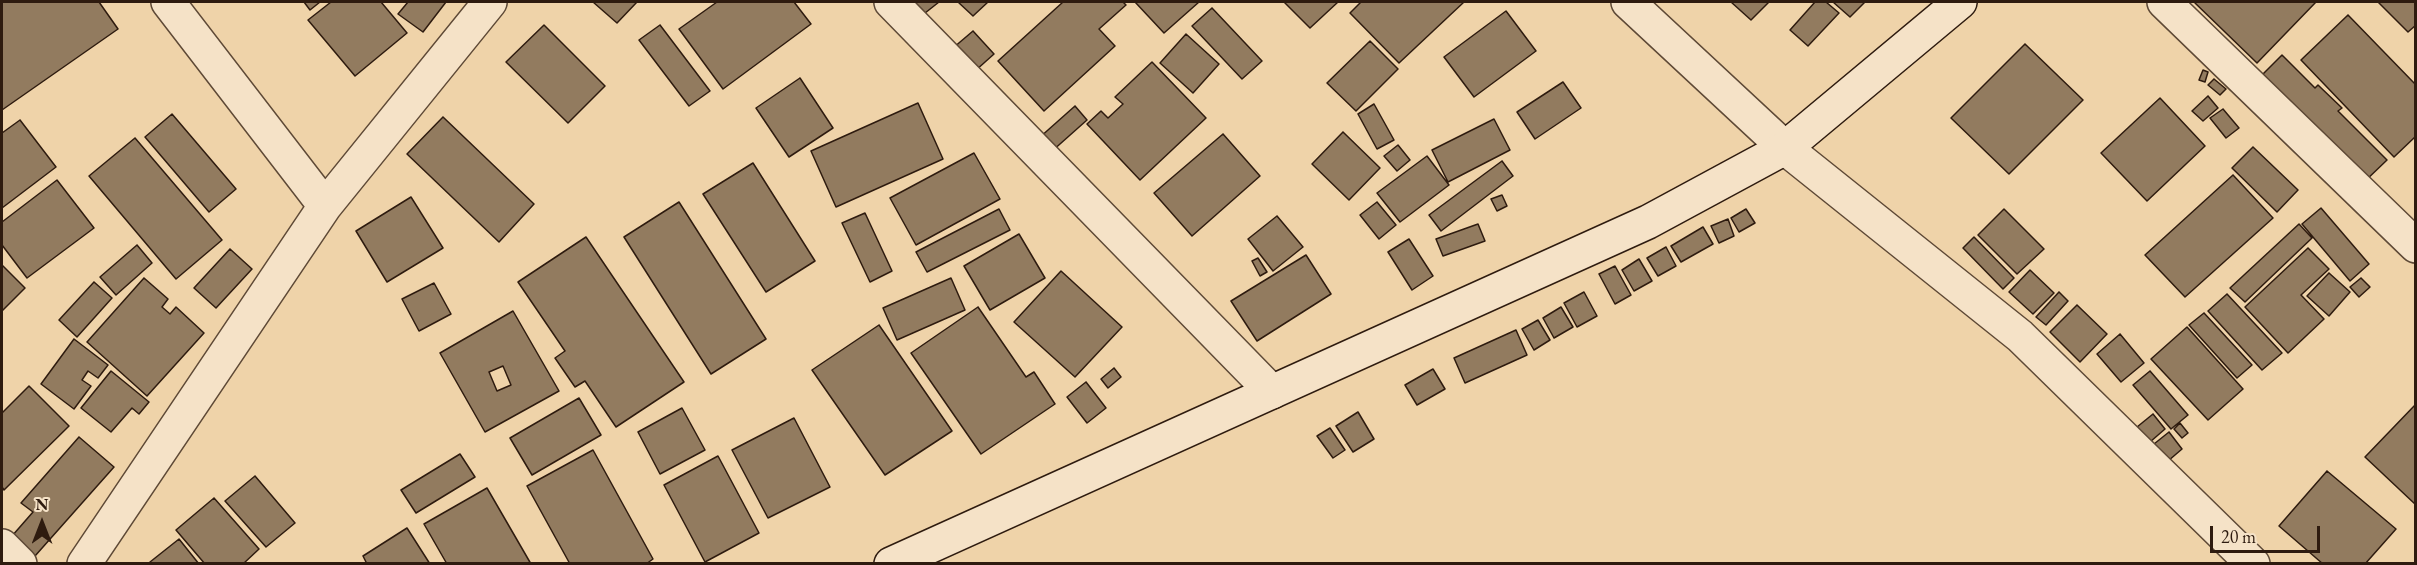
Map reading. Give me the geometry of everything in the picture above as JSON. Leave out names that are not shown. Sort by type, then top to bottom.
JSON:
[{"type":"street","points":[[168,2],[325,206]]},
{"type":"street","points":[[84,564],[325,206],[490,2]]},
{"type":"street","points":[[891,2],[1272,392]]},
{"type":"street","points":[[1628,2],[1785,148],[2020,336],[2253,564]]},
{"type":"street","points":[[891,564],[1648,222],[1785,148],[1960,2]]},
{"type":"street","points":[[2164,2],[2415,246]]},
{"type":"street","points":[[2,546],[20,564]]},
{"type":"building","points":[[2,2],[99,2],[118,29],[2,110]]},
{"type":"building","points":[[304,2],[320,2],[310,10]]},
{"type":"building","points":[[331,2],[381,2],[407,33],[355,76],[308,20]]},
{"type":"building","points":[[408,2],[446,2],[423,32],[398,14]]},
{"type":"building","points":[[593,2],[637,2],[617,23]]},
{"type":"building","points":[[717,2],[794,2],[811,24],[723,89],[679,29]]},
{"type":"building","points":[[907,2],[939,2],[920,17]]},
{"type":"building","points":[[958,2],[988,2],[973,16]]},
{"type":"building","points":[[1063,2],[1123,2],[1126,5],[1099,29],[1115,46],[1044,111],[998,61]]},
{"type":"building","points":[[1135,2],[1199,2],[1164,33]]},
{"type":"building","points":[[1284,2],[1338,2],[1310,28]]},
{"type":"building","points":[[1361,2],[1464,2],[1399,63],[1350,13]]},
{"type":"building","points":[[1731,2],[1769,2],[1751,20]]},
{"type":"building","points":[[1815,2],[1826,2],[1839,13],[1808,46],[1790,30]]},
{"type":"building","points":[[1833,2],[1865,2],[1850,17]]},
{"type":"building","points":[[2316,2],[2257,63],[2195,3]]},
{"type":"building","points":[[2378,2],[2416,2],[2416,25],[2408,32]]},
{"type":"building","points":[[1212,8],[1262,61],[1242,79],[1192,26]]},
{"type":"building","points":[[1506,11],[1536,51],[1474,97],[1444,57]]},
{"type":"building","points":[[2348,15],[2416,85],[2416,136],[2394,157],[2301,60]]},
{"type":"building","points":[[544,25],[605,86],[568,123],[506,62]]},
{"type":"building","points":[[660,25],[710,91],[689,106],[639,40]]},
{"type":"building","points":[[973,31],[994,54],[975,71],[953,48]]},
{"type":"building","points":[[1186,34],[1219,64],[1193,93],[1160,63]]},
{"type":"building","points":[[1370,41],[1398,69],[1356,111],[1327,83]]},
{"type":"building","points":[[2025,44],[2083,100],[2009,174],[1951,118]]},
{"type":"building","points":[[2282,55],[2315,88],[2318,85],[2342,108],[2338,111],[2387,160],[2362,184],[2256,81]]},
{"type":"building","points":[[1152,62],[1206,118],[1140,180],[1087,124],[1101,111],[1108,118],[1123,104],[1115,97]]},
{"type":"building","points":[[2203,70],[2208,72],[2205,82],[2199,80]]},
{"type":"building","points":[[800,78],[833,128],[789,157],[756,108]]},
{"type":"building","points":[[2214,79],[2226,89],[2220,95],[2208,85]]},
{"type":"building","points":[[1563,82],[1581,108],[1535,139],[1517,112]]},
{"type":"building","points":[[2208,96],[2218,108],[2203,121],[2192,111]]},
{"type":"building","points":[[2160,98],[2205,146],[2147,201],[2101,153]]},
{"type":"building","points":[[918,103],[943,159],[836,207],[811,151]]},
{"type":"building","points":[[1374,104],[1394,140],[1377,149],[1358,114]]},
{"type":"building","points":[[1075,106],[1087,120],[1051,152],[1039,138]]},
{"type":"building","points":[[2223,109],[2239,128],[2226,138],[2210,118]]},
{"type":"building","points":[[172,114],[236,189],[209,212],[145,137]]},
{"type":"building","points":[[443,117],[534,204],[499,242],[407,154]]},
{"type":"building","points":[[1494,119],[1510,150],[1448,182],[1432,150]]},
{"type":"building","points":[[20,120],[56,167],[2,208],[2,133]]},
{"type":"building","points":[[1343,132],[1380,168],[1349,200],[1312,164]]},
{"type":"building","points":[[1223,134],[1260,176],[1192,236],[1154,193]]},
{"type":"building","points":[[135,138],[222,240],[176,279],[89,176]]},
{"type":"building","points":[[1398,145],[1410,160],[1397,171],[1384,156]]},
{"type":"building","points":[[2253,147],[2298,190],[2277,212],[2232,168]]},
{"type":"building","points":[[974,153],[1000,199],[916,245],[890,198]]},
{"type":"building","points":[[1427,156],[1449,185],[1400,222],[1377,193]]},
{"type":"building","points":[[1502,161],[1513,176],[1441,231],[1429,215]]},
{"type":"building","points":[[753,163],[815,261],[766,292],[703,194]]},
{"type":"building","points":[[2233,175],[2273,218],[2185,297],[2145,255]]},
{"type":"building","points":[[57,180],[94,228],[27,278],[2,245],[2,222]]},
{"type":"building","points":[[1502,195],[1507,206],[1497,211],[1491,199]]},
{"type":"building","points":[[411,197],[443,248],[387,282],[356,231]]},
{"type":"building","points":[[679,202],[766,339],[711,374],[624,237]]},
{"type":"building","points":[[1377,202],[1396,225],[1379,239],[1360,215]]},
{"type":"building","points":[[2321,208],[2369,264],[2350,281],[2302,224]]},
{"type":"building","points":[[999,209],[1010,230],[927,272],[916,252]]},
{"type":"building","points":[[1746,209],[1755,223],[1739,232],[1731,218]]},
{"type":"building","points":[[2004,209],[2044,249],[2017,274],[1978,235]]},
{"type":"building","points":[[865,213],[892,271],[870,282],[842,223]]},
{"type":"building","points":[[1277,216],[1303,247],[1273,271],[1248,239]]},
{"type":"building","points":[[1728,219],[1734,236],[1719,243],[1711,226]]},
{"type":"building","points":[[1478,224],[1485,241],[1443,256],[1436,239]]},
{"type":"building","points":[[2299,224],[2312,238],[2245,302],[2230,288]]},
{"type":"building","points":[[1703,227],[1713,244],[1681,262],[1671,246]]},
{"type":"building","points":[[1019,234],[1045,278],[990,310],[964,266]]},
{"type":"building","points":[[586,237],[684,382],[616,427],[585,381],[575,387],[555,358],[565,351],[518,282]]},
{"type":"building","points":[[1974,237],[2014,278],[2003,289],[1963,248]]},
{"type":"building","points":[[1409,239],[1433,276],[1412,290],[1388,252]]},
{"type":"building","points":[[137,245],[152,263],[116,295],[100,277]]},
{"type":"building","points":[[1666,247],[1676,266],[1658,276],[1647,258]]},
{"type":"building","points":[[2308,248],[2329,269],[2301,295],[2324,319],[2288,353],[2245,307]]},
{"type":"building","points":[[230,249],[252,269],[216,308],[194,288]]},
{"type":"building","points":[[1306,255],[1331,294],[1257,341],[1231,301]]},
{"type":"building","points":[[1258,258],[1267,272],[1260,276],[1252,261]]},
{"type":"building","points":[[1639,259],[1652,281],[1634,291],[1622,270]]},
{"type":"building","points":[[2,265],[25,288],[2,311]]},
{"type":"building","points":[[1615,266],[1631,295],[1615,304],[1599,274]]},
{"type":"building","points":[[2030,270],[2054,293],[2033,314],[2009,292]]},
{"type":"building","points":[[1061,271],[1122,327],[1075,377],[1014,322]]},
{"type":"building","points":[[2329,273],[2350,292],[2329,316],[2307,296]]},
{"type":"building","points":[[144,278],[168,299],[162,307],[170,314],[176,307],[204,333],[147,396],[87,342]]},
{"type":"building","points":[[951,278],[965,310],[897,340],[883,308]]},
{"type":"building","points":[[2361,278],[2370,287],[2359,297],[2350,287]]},
{"type":"building","points":[[94,282],[112,298],[77,337],[59,320]]},
{"type":"building","points":[[434,283],[451,314],[419,331],[402,299]]},
{"type":"building","points":[[1584,292],[1597,316],[1577,327],[1564,303]]},
{"type":"building","points":[[2059,292],[2068,301],[2046,325],[2036,317]]},
{"type":"building","points":[[2227,294],[2282,353],[2262,370],[2208,311]]},
{"type":"building","points":[[2077,305],[2107,334],[2080,362],[2050,332]]},
{"type":"building","points":[[978,307],[1026,377],[1034,372],[1055,404],[981,454],[911,353]]},
{"type":"building","points":[[1561,307],[1573,327],[1554,338],[1543,318]]},
{"type":"building","points":[[513,311],[559,391],[485,432],[440,353]],"holes":[[[503,366],[511,385],[497,391],[489,372]]]},
{"type":"building","points":[[2204,313],[2252,365],[2237,378],[2189,325]]},
{"type":"building","points":[[1538,320],[1550,340],[1534,350],[1522,329]]},
{"type":"building","points":[[879,325],[952,431],[885,475],[812,370]]},
{"type":"building","points":[[2187,327],[2243,389],[2208,420],[2151,359]]},
{"type":"building","points":[[1516,330],[1527,355],[1465,383],[1454,358]]},
{"type":"building","points":[[2120,334],[2144,363],[2121,382],[2097,354]]},
{"type":"building","points":[[74,339],[108,365],[98,378],[88,371],[82,380],[91,386],[74,409],[41,384]]},
{"type":"building","points":[[1114,368],[1121,377],[1108,388],[1101,379]]},
{"type":"building","points":[[1433,369],[1445,389],[1417,405],[1405,385]]},
{"type":"building","points":[[111,371],[149,402],[139,414],[132,408],[111,432],[81,408]]},
{"type":"building","points":[[2150,371],[2188,415],[2171,429],[2133,385]]},
{"type":"building","points":[[1086,382],[1106,408],[1087,423],[1067,397]]},
{"type":"building","points":[[29,386],[69,426],[4,490],[2,487],[2,413]]},
{"type":"building","points":[[579,398],[601,435],[532,475],[510,438]]},
{"type":"building","points":[[2416,404],[2416,505],[2365,457]]},
{"type":"building","points":[[682,408],[705,450],[660,474],[638,432]]},
{"type":"building","points":[[1358,412],[1374,439],[1353,452],[1336,426]]},
{"type":"building","points":[[2153,414],[2165,429],[2150,442],[2137,427]]},
{"type":"building","points":[[794,418],[830,487],[768,518],[732,450]]},
{"type":"building","points":[[2180,423],[2188,433],[2182,438],[2174,429]]},
{"type":"building","points":[[1330,428],[1345,450],[1333,458],[1317,436]]},
{"type":"building","points":[[2169,432],[2182,449],[2168,461],[2154,444]]},
{"type":"building","points":[[79,437],[114,467],[35,556],[12,536],[33,512],[21,503]]},
{"type":"building","points":[[593,450],[653,559],[646,564],[570,564],[527,486]]},
{"type":"building","points":[[460,454],[475,477],[416,513],[401,490]]},
{"type":"building","points":[[718,456],[759,533],[705,562],[664,485]]},
{"type":"building","points":[[2327,471],[2396,529],[2365,564],[2323,564],[2279,526]]},
{"type":"building","points":[[255,476],[295,523],[266,547],[225,501]]},
{"type":"building","points":[[487,488],[531,564],[447,564],[424,524]]},
{"type":"building","points":[[214,498],[259,549],[243,564],[205,564],[176,530]]},
{"type":"building","points":[[407,528],[430,564],[367,564],[363,556]]},
{"type":"building","points":[[179,539],[199,564],[152,564],[150,562]]}]
